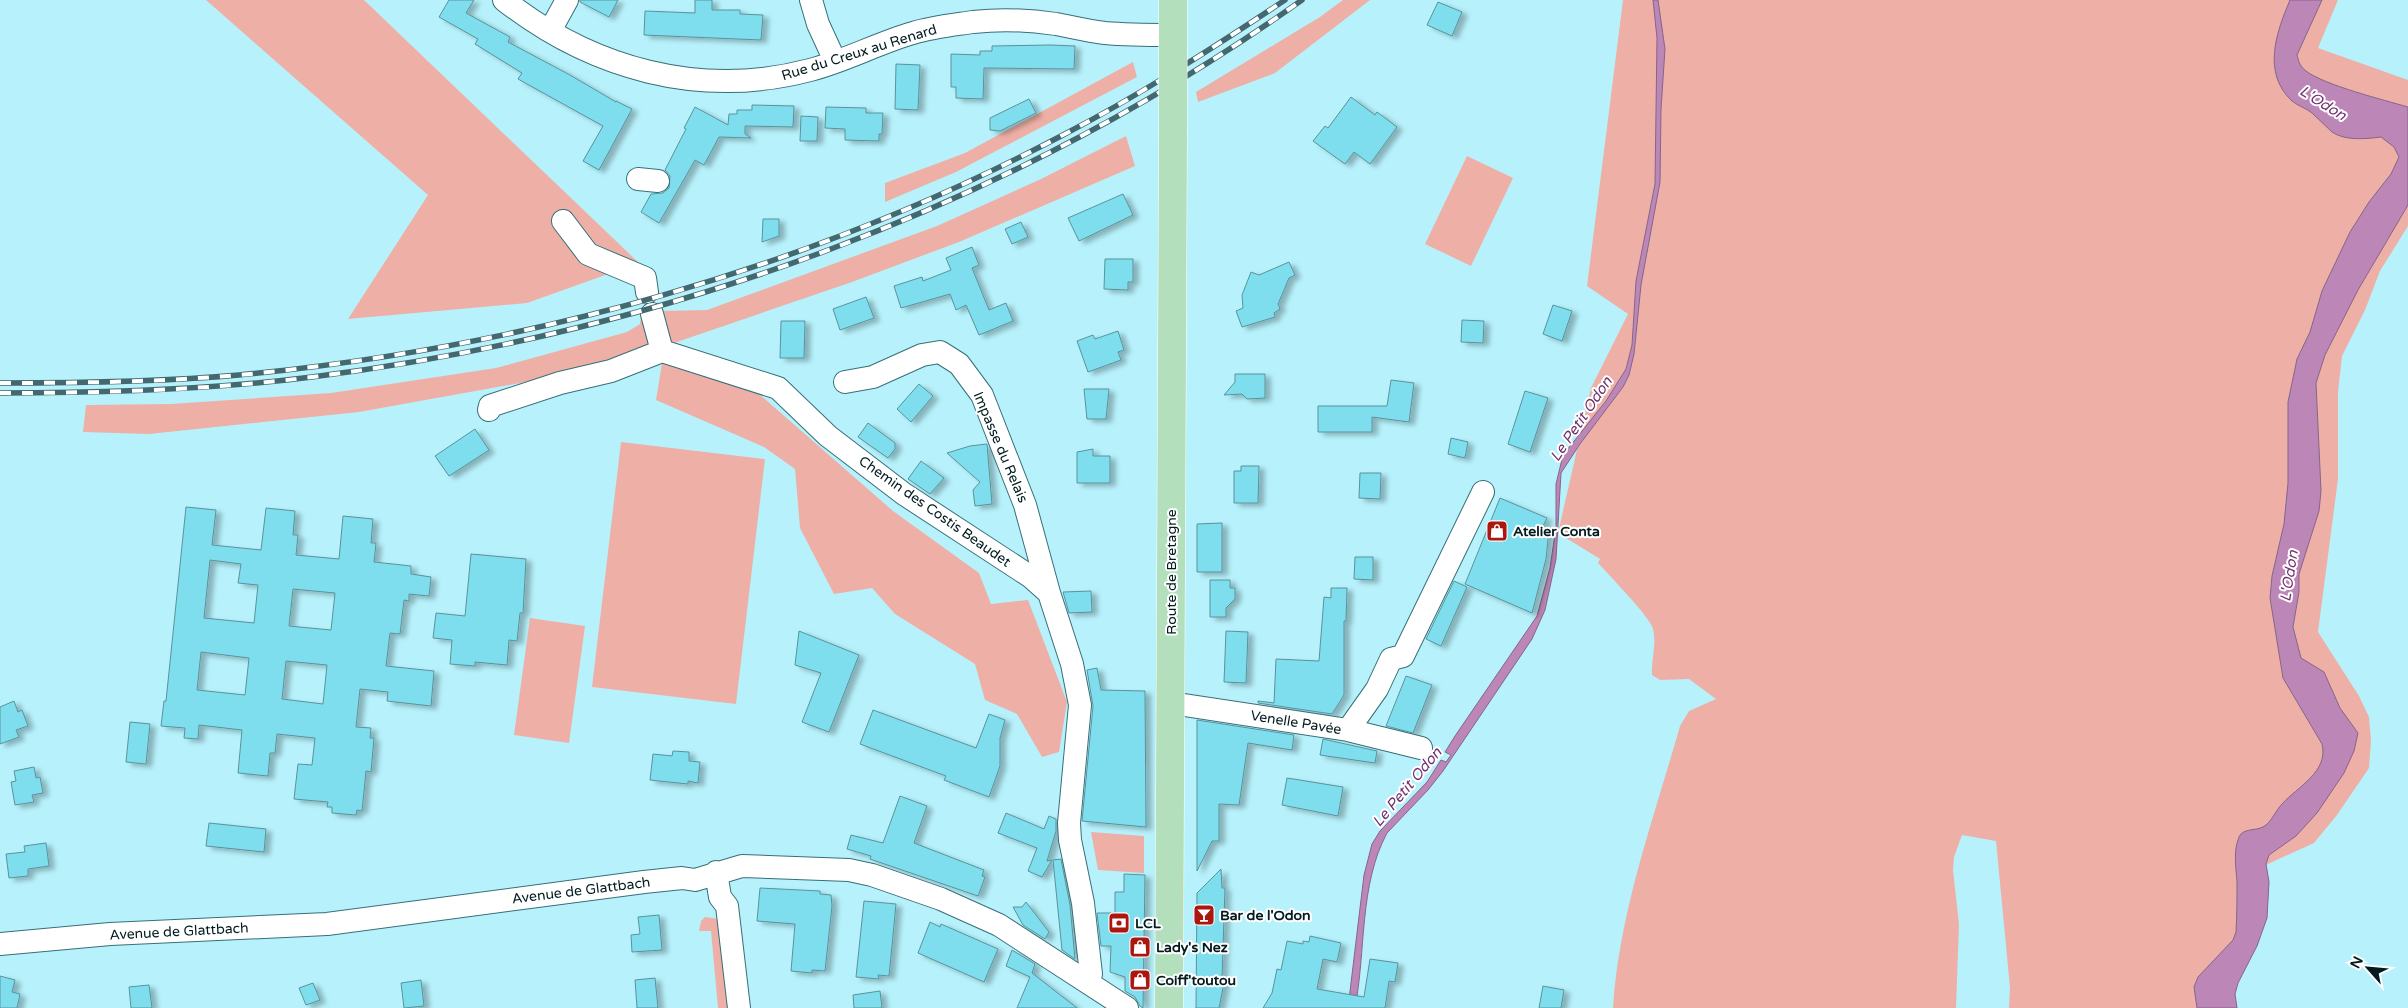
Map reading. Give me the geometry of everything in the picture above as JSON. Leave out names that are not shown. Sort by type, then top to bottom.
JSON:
[{"type":"main road","name":"Route de Bretagne","points":[[1169,1008],[1173,0]]},
{"type":"street","name":"Rue du Creux au Renard","points":[[504,0],[581,49],[612,62],[640,71],[678,77],[735,81],[770,79],[812,70],[914,32],[976,22],[1016,21],[1056,24],[1173,44]]},
{"type":"street","points":[[550,31],[567,0]]},
{"type":"street","points":[[811,0],[818,24],[835,61]]},
{"type":"street","points":[[563,221],[588,254],[645,278],[647,292]]},
{"type":"street","points":[[489,410],[490,406],[560,383],[611,371],[662,351],[652,314]]},
{"type":"street","name":"Chemin des Costis Beaudet","points":[[662,351],[778,388],[828,436],[889,482],[1031,576],[1049,594]]},
{"type":"street","name":"Impasse du Relais","points":[[845,382],[873,376],[922,355],[940,352],[959,364],[982,395],[1011,465],[1025,505],[1049,594],[1072,664],[1080,705],[1069,817],[1070,840],[1083,903],[1091,974],[1088,982]]},
{"type":"street","points":[[1348,730],[1377,689],[1391,659],[1403,656],[1483,492]]},
{"type":"street","name":"Venelle Pavée","points":[[1170,703],[1348,730],[1420,748]]},
{"type":"street","name":"Avenue de Glattbach","points":[[0,944],[110,934],[327,924],[644,882],[682,878],[696,880],[716,872],[742,866],[770,865],[849,870],[900,883],[964,908],[999,925],[1127,1008]]},
{"type":"street","points":[[716,872],[720,897],[727,906],[729,915],[739,1008]]},
{"type":"shaded area","points":[[206,0],[364,0],[639,263],[527,303],[348,319],[428,195]]},
{"type":"shaded area","points":[[1343,0],[1370,0],[1275,73],[1198,102],[1196,92],[1320,17]]},
{"type":"shaded area","points":[[1623,0],[2338,0],[2318,48],[2408,80],[2408,226],[2380,271],[2365,310],[2342,356],[2338,392],[2338,479],[2318,632],[2359,696],[2369,717],[2371,740],[2369,768],[2337,815],[2314,843],[2259,868],[2254,952],[2218,991],[2228,1008],[2009,1008],[2010,988],[1996,841],[1962,835],[1954,857],[1953,870],[1959,924],[1956,1008],[1613,1008],[1622,936],[1630,901],[1680,726],[1689,711],[1716,699],[1689,679],[1660,680],[1652,675],[1654,641],[1653,629],[1650,623],[1598,563],[1600,559],[1558,533],[1591,388],[1628,314],[1587,286]]},
{"type":"shaded area","points":[[1133,62],[1137,77],[956,172],[885,202],[885,183],[965,153]]},
{"type":"shaded area","points":[[1126,136],[1135,166],[959,242],[852,282],[671,344],[662,311],[707,310],[937,226],[1041,179]]},
{"type":"shaded area","points":[[1467,156],[1513,178],[1471,266],[1425,244]]},
{"type":"shaded area","points":[[641,317],[655,350],[609,367],[359,412],[149,434],[83,432],[86,405],[171,404],[331,393],[496,368],[627,332],[640,324]]},
{"type":"shaded area","points":[[662,363],[759,394],[893,511],[979,573],[991,604],[1028,600],[1067,702],[1059,752],[1042,757],[1017,714],[985,700],[975,664],[895,614],[872,588],[834,594],[800,528],[795,469],[764,447],[656,400]]},
{"type":"shaded area","points":[[621,442],[765,459],[736,704],[592,687]]},
{"type":"shaded area","points":[[530,618],[585,626],[569,743],[514,735]]},
{"type":"shaded area","points":[[1091,832],[1144,836],[1144,873],[1098,870]]},
{"type":"shaded area","points":[[705,917],[719,919],[733,1008],[718,1008],[711,931],[699,931],[701,921]]},
{"type":"water","points":[[1653,0],[1658,0],[1665,49],[1661,109],[1660,182],[1641,285],[1634,354],[1629,375],[1623,387],[1580,444],[1561,473],[1556,559],[1545,610],[1532,639],[1443,771],[1428,790],[1387,833],[1378,853],[1367,896],[1355,1008],[1348,1008],[1364,875],[1372,844],[1380,831],[1427,782],[1441,760],[1446,762],[1451,755],[1445,752],[1537,616],[1550,568],[1556,527],[1556,484],[1563,455],[1606,401],[1626,369],[1632,345],[1636,281],[1655,184],[1657,38]]},
{"type":"water","name":"L'Odon","points":[[2290,0],[2322,0],[2297,55],[2304,69],[2326,82],[2408,107],[2408,205],[2358,290],[2325,355],[2316,383],[2321,491],[2319,511],[2299,574],[2299,592],[2293,627],[2301,658],[2324,672],[2340,708],[2358,733],[2354,751],[2344,773],[2317,813],[2296,836],[2269,855],[2266,864],[2269,882],[2267,918],[2257,946],[2238,983],[2235,994],[2237,1008],[2197,1008],[2194,987],[2198,977],[2233,940],[2236,932],[2237,882],[2235,854],[2239,837],[2243,832],[2266,825],[2282,804],[2310,778],[2321,763],[2323,754],[2322,744],[2283,678],[2270,598],[2272,576],[2284,524],[2288,483],[2288,402],[2297,359],[2310,332],[2322,291],[2350,232],[2369,202],[2391,174],[2399,157],[2394,147],[2381,137],[2362,139],[2337,135],[2312,113],[2292,101],[2283,90],[2277,78],[2274,52],[2280,26]]},
{"type":"building","points":[[449,0],[474,0],[466,13],[510,37],[508,42],[632,109],[599,170],[583,161],[603,126],[518,79],[522,73],[475,44],[478,39],[439,17]]},
{"type":"building","points":[[580,0],[618,0],[609,17],[580,2]]},
{"type":"building","points":[[695,0],[712,0],[712,10],[740,10],[740,14],[763,15],[761,40],[644,35],[645,11],[695,13]]},
{"type":"building","points":[[1438,2],[1462,12],[1452,36],[1427,25]]},
{"type":"building","points":[[992,46],[1075,46],[1074,69],[984,68],[983,99],[956,98],[956,87],[951,87],[951,54],[980,55],[980,51],[992,51]]},
{"type":"building","points":[[896,64],[920,65],[918,110],[895,109]]},
{"type":"building","points":[[1351,97],[1375,115],[1377,112],[1397,127],[1370,164],[1354,152],[1345,164],[1313,141],[1325,126],[1328,128]]},
{"type":"building","points":[[1029,99],[1036,113],[1000,131],[990,130],[990,118]]},
{"type":"building","points":[[752,105],[794,106],[793,127],[745,126],[745,134],[751,138],[719,137],[704,165],[695,160],[659,223],[641,212],[651,194],[663,193],[669,188],[670,176],[665,170],[695,107],[728,125],[729,114],[737,114],[737,110],[752,110]]},
{"type":"building","points":[[826,107],[866,108],[866,113],[883,113],[882,134],[879,134],[879,141],[845,140],[845,129],[825,128]]},
{"type":"building","points":[[801,116],[818,117],[817,141],[800,141]]},
{"type":"building","points":[[1123,194],[1133,215],[1079,241],[1068,218]]},
{"type":"building","points":[[763,219],[779,219],[779,236],[762,242]]},
{"type":"building","points":[[1021,222],[1028,237],[1012,244],[1005,229]]},
{"type":"building","points":[[972,247],[979,265],[972,268],[989,310],[1006,303],[1013,321],[979,335],[966,305],[956,310],[950,294],[901,308],[894,286],[922,277],[923,281],[951,270],[946,258]]},
{"type":"building","points":[[1105,259],[1133,259],[1133,282],[1128,282],[1128,290],[1104,289]]},
{"type":"building","points":[[1289,262],[1295,275],[1289,278],[1278,304],[1280,309],[1274,313],[1275,317],[1242,327],[1236,311],[1243,308],[1242,295],[1251,272],[1259,275]]},
{"type":"building","points":[[866,297],[874,318],[840,330],[833,309]]},
{"type":"building","points":[[1553,305],[1572,311],[1562,341],[1543,334]]},
{"type":"building","points":[[1462,320],[1484,321],[1483,343],[1461,342]]},
{"type":"building","points":[[781,321],[805,321],[804,358],[780,358]]},
{"type":"building","points":[[1118,331],[1124,350],[1118,352],[1121,360],[1088,372],[1077,341],[1093,335],[1095,339]]},
{"type":"building","points":[[1235,374],[1265,374],[1265,398],[1247,399],[1242,394],[1224,395],[1235,382]]},
{"type":"building","points":[[1391,380],[1414,383],[1409,422],[1372,417],[1372,432],[1318,432],[1318,406],[1387,406]]},
{"type":"building","points":[[919,384],[933,396],[911,422],[897,409]]},
{"type":"building","points":[[1084,389],[1109,389],[1106,419],[1087,419]]},
{"type":"building","points":[[1525,391],[1548,398],[1530,452],[1508,444]]},
{"type":"building","points":[[868,423],[895,443],[895,449],[888,458],[858,437]]},
{"type":"building","points":[[475,429],[489,450],[449,476],[435,456]]},
{"type":"building","points":[[1451,438],[1468,442],[1465,458],[1448,454]]},
{"type":"building","points":[[987,444],[992,504],[975,506],[973,490],[980,482],[947,453],[970,446]]},
{"type":"building","points":[[1093,449],[1093,456],[1110,456],[1110,483],[1077,483],[1077,452]]},
{"type":"building","points":[[921,461],[944,478],[930,494],[908,479]]},
{"type":"building","points":[[1241,466],[1259,466],[1258,503],[1234,503],[1234,471],[1241,471]]},
{"type":"building","points":[[1360,473],[1381,473],[1380,499],[1359,498]]},
{"type":"building","points":[[1500,498],[1547,518],[1543,526],[1549,529],[1546,559],[1532,613],[1465,584]]},
{"type":"building","points":[[186,507],[216,510],[212,545],[261,550],[266,508],[295,511],[293,535],[298,535],[296,555],[339,559],[343,516],[373,519],[371,543],[376,543],[374,562],[411,566],[411,574],[431,577],[429,596],[409,594],[409,601],[404,600],[400,634],[390,633],[386,666],[434,671],[431,706],[387,701],[388,692],[360,689],[356,727],[371,728],[370,738],[374,738],[371,772],[366,771],[362,811],[357,810],[356,815],[332,813],[332,807],[327,807],[328,802],[294,799],[298,764],[312,765],[315,738],[277,734],[275,753],[270,753],[268,776],[238,773],[242,730],[199,725],[198,739],[184,738],[185,728],[161,726],[164,701],[166,701]],"holes":[[[210,560],[241,564],[238,583],[258,585],[254,623],[204,618]],[[293,589],[335,593],[331,630],[289,626]],[[201,652],[249,658],[245,695],[197,690]],[[286,661],[327,665],[323,704],[282,699]]]},
{"type":"building","points":[[1222,523],[1222,572],[1197,572],[1197,524]]},
{"type":"building","points":[[471,554],[526,559],[523,613],[520,613],[517,641],[509,640],[507,665],[475,662],[475,666],[450,664],[452,640],[433,638],[436,613],[465,616]]},
{"type":"building","points":[[1355,557],[1373,557],[1373,580],[1354,579]]},
{"type":"building","points":[[1210,580],[1230,580],[1230,588],[1235,588],[1235,599],[1226,608],[1226,617],[1210,617]]},
{"type":"building","points":[[1454,581],[1467,587],[1441,646],[1426,639]]},
{"type":"building","points":[[1331,588],[1347,588],[1346,621],[1344,621],[1344,695],[1332,714],[1258,703],[1258,701],[1274,703],[1276,659],[1319,661],[1324,597],[1331,598]]},
{"type":"building","points":[[1091,591],[1092,612],[1069,613],[1063,592]]},
{"type":"building","points":[[799,631],[859,655],[829,732],[802,722],[821,673],[795,665]]},
{"type":"building","points":[[1226,631],[1248,632],[1246,683],[1224,682]]},
{"type":"building","points":[[1097,668],[1101,690],[1145,691],[1146,827],[1082,821],[1093,706],[1087,670]]},
{"type":"building","points":[[1406,676],[1432,685],[1413,733],[1386,726]]},
{"type":"building","points":[[14,701],[18,712],[22,710],[28,726],[16,730],[19,737],[0,744],[0,707]]},
{"type":"building","points":[[873,710],[976,748],[989,714],[1005,720],[1000,738],[1000,766],[989,797],[944,780],[946,776],[860,744]]},
{"type":"building","points":[[1197,720],[1294,735],[1292,750],[1248,743],[1239,805],[1219,804],[1219,841],[1212,841],[1197,871]]},
{"type":"building","points":[[130,722],[150,724],[146,764],[126,762]]},
{"type":"building","points":[[1323,739],[1377,751],[1375,763],[1320,755]]},
{"type":"building","points":[[673,751],[689,752],[689,761],[700,762],[698,783],[688,781],[688,784],[650,780],[653,754],[672,756]]},
{"type":"building","points":[[34,767],[36,778],[40,777],[43,793],[32,795],[34,802],[15,805],[11,782],[16,781],[14,771]]},
{"type":"building","points":[[1287,778],[1343,787],[1338,816],[1282,805]]},
{"type":"building","points":[[900,796],[927,806],[914,843],[984,870],[982,876],[985,877],[978,896],[870,859],[871,856],[847,849],[851,835],[883,843]]},
{"type":"building","points":[[1006,813],[1044,829],[1049,816],[1056,819],[1056,831],[1047,861],[1052,860],[1042,877],[1028,871],[1037,848],[998,833]]},
{"type":"building","points":[[209,823],[266,829],[264,852],[206,846]]},
{"type":"building","points":[[46,843],[49,866],[28,869],[28,876],[9,878],[6,854],[25,852],[24,846]]},
{"type":"building","points":[[1061,859],[1070,905],[1075,959],[1062,950],[1053,860]]},
{"type":"building","points":[[1221,869],[1222,888],[1225,888],[1222,977],[1225,978],[1219,1008],[1196,1008],[1197,893]]},
{"type":"building","points":[[1124,874],[1145,875],[1143,1008],[1135,997],[1125,991],[1125,977],[1110,972],[1111,946],[1101,946],[1097,913],[1115,913],[1115,892],[1124,892]]},
{"type":"building","points":[[760,888],[820,891],[820,894],[831,895],[832,906],[825,971],[812,970],[812,973],[791,971],[795,924],[757,921]]},
{"type":"building","points":[[864,901],[896,904],[889,976],[878,975],[879,979],[856,977]]},
{"type":"building","points":[[1026,902],[1049,932],[1045,939],[1023,925],[1013,907],[1022,907]]},
{"type":"building","points":[[659,915],[662,950],[632,952],[631,935],[640,934],[638,917]]},
{"type":"building","points":[[930,922],[940,927],[941,924],[998,949],[984,982],[918,953]]},
{"type":"building","points":[[1310,936],[1341,943],[1337,962],[1323,959],[1317,989],[1364,997],[1370,959],[1398,963],[1395,982],[1389,981],[1385,1008],[1263,1008],[1272,993],[1277,969],[1281,970],[1287,941],[1303,944],[1303,941],[1309,942]]},
{"type":"building","points":[[1012,950],[1035,964],[1032,973],[1077,1008],[1017,1008],[1030,977],[1006,966]]},
{"type":"building","points":[[0,976],[15,980],[12,992],[20,994],[17,1008],[0,1008]]},
{"type":"building","points":[[655,978],[658,1008],[637,1008],[635,980]]},
{"type":"building","points":[[421,980],[424,1006],[404,1008],[401,983]]},
{"type":"building","points":[[313,983],[320,1000],[306,1005],[299,988]]},
{"type":"building","points":[[149,985],[152,1008],[131,1008],[129,987]]},
{"type":"building","points":[[1543,986],[1564,990],[1561,1008],[1539,1008]]},
{"type":"building","points":[[880,991],[882,1008],[854,1008],[853,995]]},
{"type":"railway","points":[[0,383],[180,379],[239,375],[346,362],[453,345],[558,323],[663,295],[766,263],[867,225],[966,183],[1063,135],[1120,104],[1285,0]]},
{"type":"railway","points":[[0,393],[156,390],[312,377],[444,356],[575,328],[704,293],[830,249],[954,198],[1074,140],[1190,74],[1302,0]]},
{"type":"place","name":"Atelier Conta","points":[[1497,531]]},
{"type":"place","name":"Bar de l'Odon","points":[[1204,915]]},
{"type":"place","name":"LCL","points":[[1119,923]]},
{"type":"place","name":"Lady's Nez","points":[[1140,947]]},
{"type":"place","name":"Coiff'toutou","points":[[1140,980]]},
{"type":"water label","name":"Le Petit Odon","points":[[1581,419]]},
{"type":"water label","name":"Le Petit Odon","points":[[1407,787]]}]
